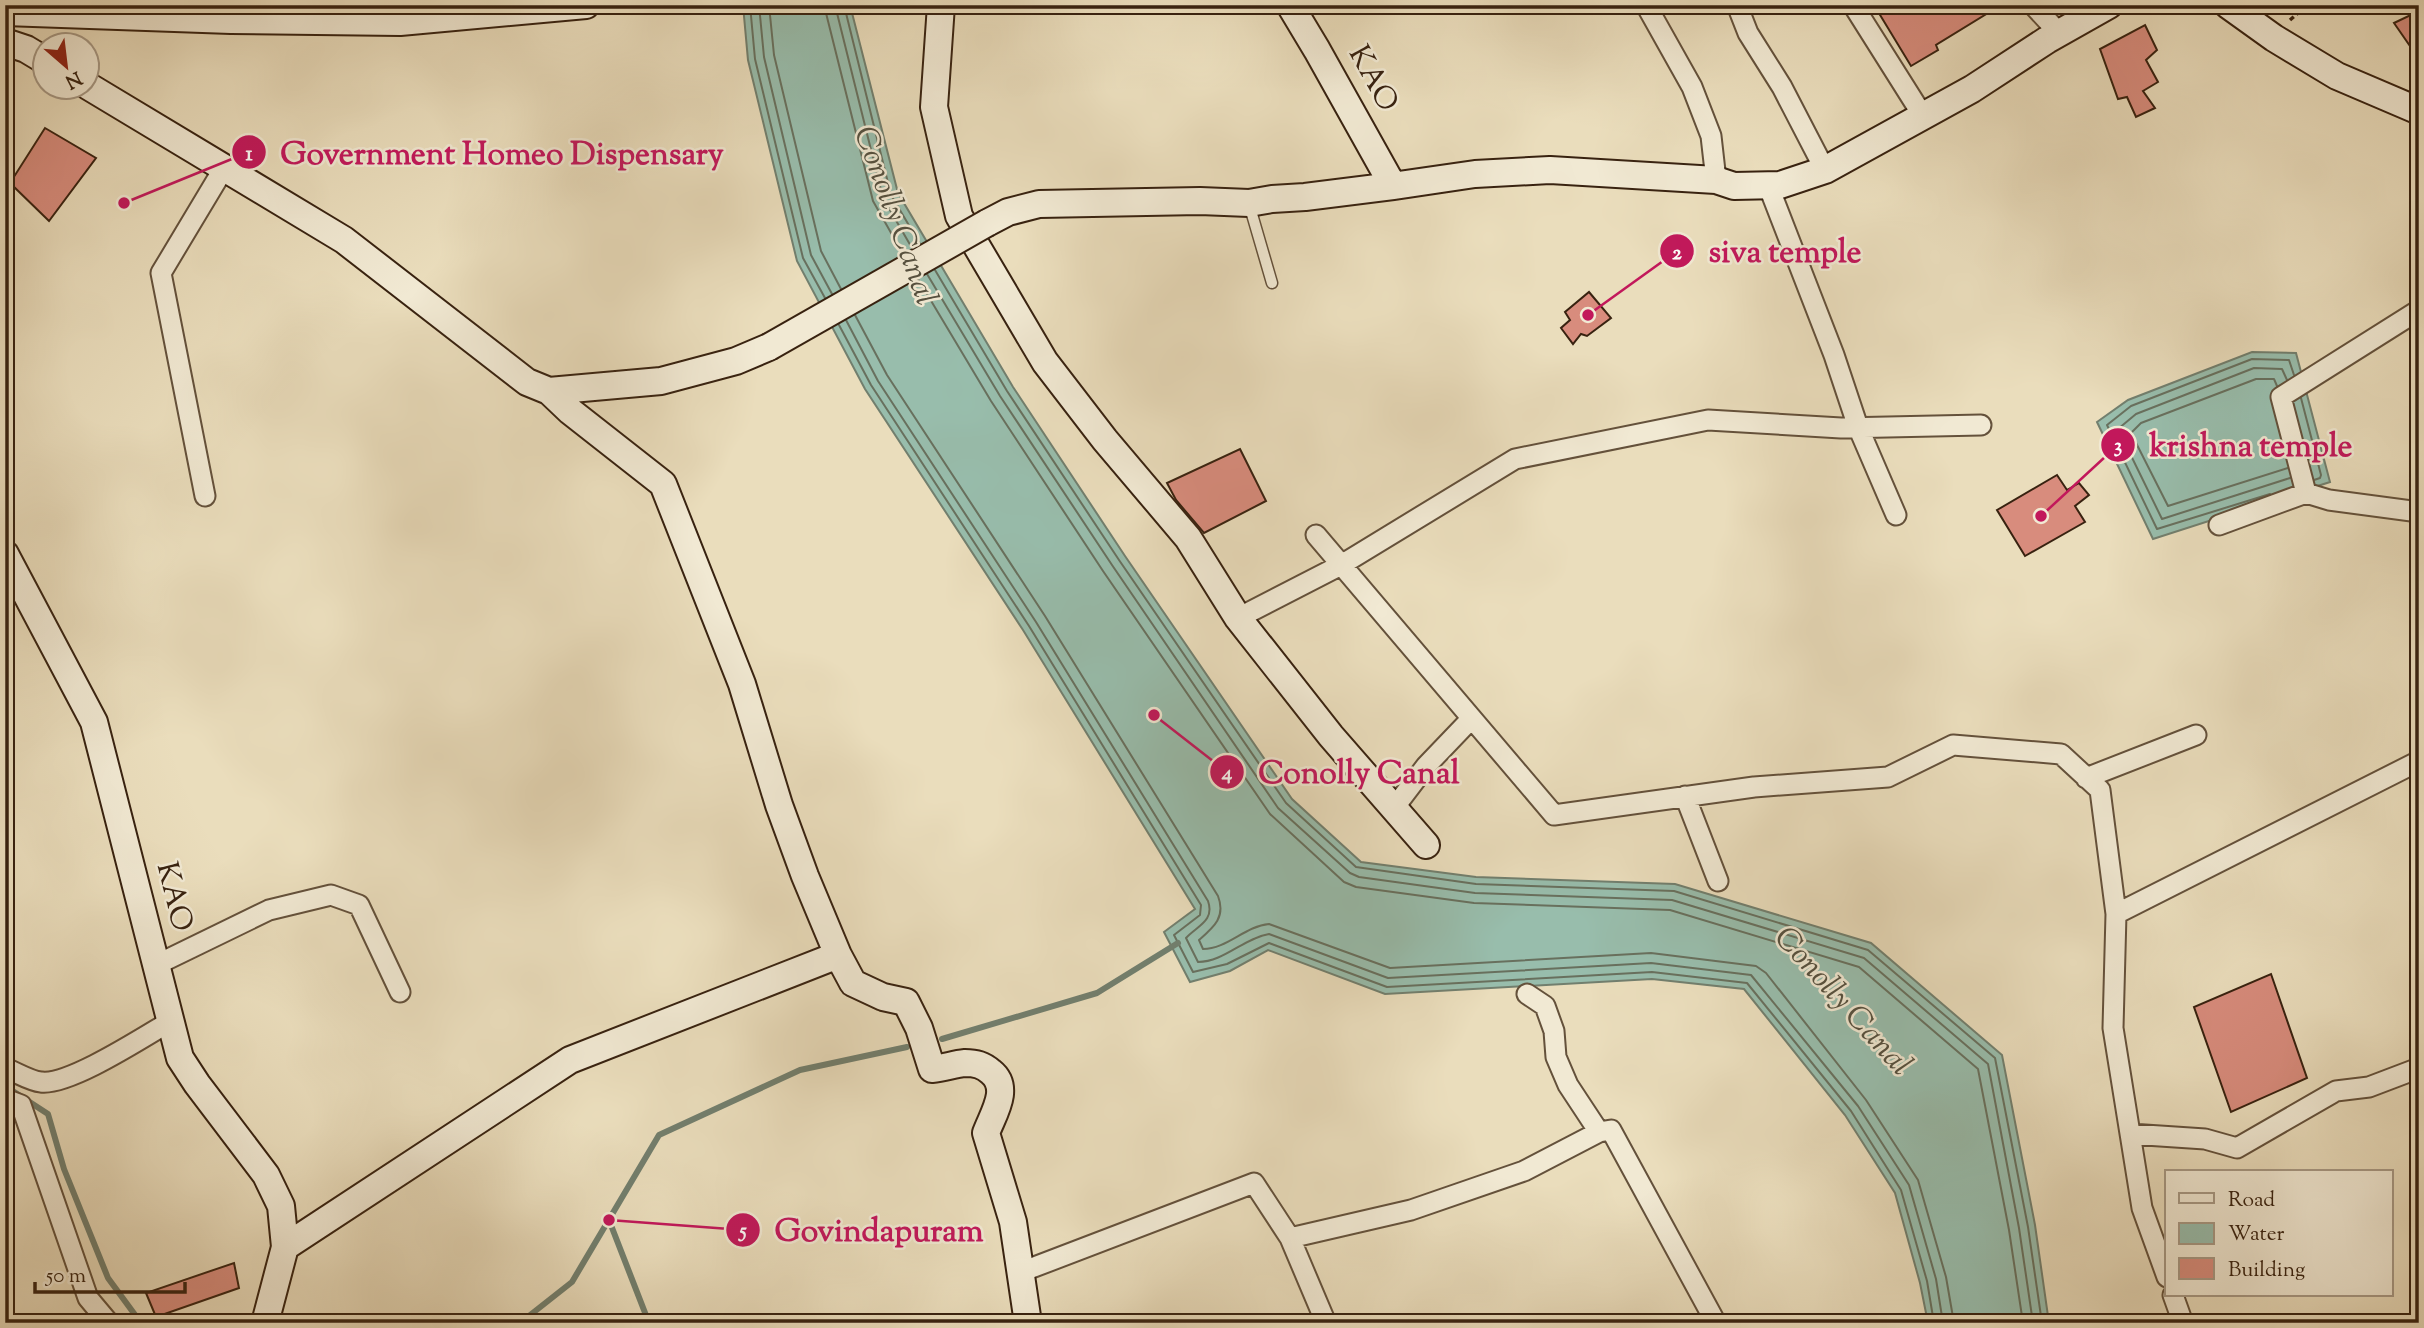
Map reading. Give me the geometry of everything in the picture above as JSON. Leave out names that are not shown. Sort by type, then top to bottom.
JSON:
[{"type":"street","points":[[5,12],[231,20],[400,22],[586,5]]},
{"type":"street","points":[[941,5],[934,107],[959,216],[1045,362],[1105,440],[1188,538],[1238,618],[1331,736],[1426,845]]},
{"type":"street","name":"KAO","points":[[1290,5],[1393,186]]},
{"type":"street","points":[[1646,5],[1692,87],[1711,136],[1716,180]]},
{"type":"street","points":[[1737,5],[1748,33],[1782,87],[1825,170]]},
{"type":"street","points":[[1853,5],[1923,116]]},
{"type":"street","points":[[2033,5],[2059,33]]},
{"type":"street","points":[[549,391],[661,381],[736,361],[769,347],[1008,212],[1039,204],[1200,201],[1249,203],[1475,174],[1550,170],[1716,180],[1734,186],[1795,182],[1825,170],[1972,89],[2059,33],[2109,5]]},
{"type":"street","points":[[2228,5],[2274,38],[2337,76],[2419,111]]},
{"type":"street","points":[[5,42],[32,53]]},
{"type":"street","points":[[102,94],[344,240],[527,382],[549,391],[570,411],[663,484],[741,684],[779,805],[838,955],[853,983],[883,997],[906,1002],[919,1028],[932,1069],[978,1063],[999,1081],[1001,1093],[986,1133],[1013,1222],[1028,1323]]},
{"type":"street","points":[[205,496],[161,273],[224,168]]},
{"type":"street","points":[[1768,185],[1834,355],[1858,426],[1896,515]]},
{"type":"street","points":[[2306,493],[2281,397],[2419,310]]},
{"type":"street","points":[[1238,618],[1341,565],[1515,459],[1708,420],[1841,428],[1981,425]]},
{"type":"street","points":[[2219,525],[2306,493],[2329,500],[2419,512]]},
{"type":"street","points":[[1316,536],[1553,815],[1754,787],[1888,777],[1953,744],[2061,754],[2100,790],[2116,914],[2113,1028],[2142,1208],[2165,1271]]},
{"type":"street","name":"KAO","points":[[5,554],[94,722],[180,1058],[266,1175],[281,1206],[285,1247]]},
{"type":"street","points":[[1394,808],[1426,766],[1471,719]]},
{"type":"street","points":[[2086,778],[2196,735]]},
{"type":"street","points":[[2116,914],[2419,761]]},
{"type":"street","points":[[1685,796],[1718,881]]},
{"type":"street","points":[[156,965],[270,910],[331,895],[359,905],[400,992]]},
{"type":"street","points":[[264,1323],[285,1247],[570,1060],[838,955]]},
{"type":"street","points":[[1527,994],[1545,1006],[1554,1031],[1556,1057],[1560,1067],[1568,1085],[1599,1132]]},
{"type":"street","points":[[5,1068],[42,1083],[62,1078],[88,1069],[171,1021]]},
{"type":"street","points":[[2130,1134],[2205,1139],[2237,1148],[2336,1091],[2369,1087],[2419,1068]]},
{"type":"street","points":[[5,1099],[21,1105],[88,1298],[109,1323]]},
{"type":"street","points":[[1290,1238],[1411,1210],[1524,1171],[1599,1132],[1611,1130],[1717,1323]]},
{"type":"street","points":[[1021,1272],[1254,1183],[1290,1238],[1326,1323]]},
{"type":"street","points":[[2173,1296],[2183,1323]]},
{"type":"lane","points":[[1249,203],[1272,283]]},
{"type":"water","name":"Conolly Canal","points":[[743,5],[850,5],[898,193],[1013,387],[1292,799],[1361,862],[1476,877],[1675,884],[1871,943],[2002,1055],[2035,1225],[2049,1323],[1928,1323],[1895,1193],[1845,1115],[1744,989],[1652,979],[1385,994],[1268,950],[1230,971],[1190,982],[1164,932],[1195,909],[1023,630],[865,389],[797,261],[748,60]]},
{"type":"water","points":[[2252,352],[2296,353],[2330,482],[2153,539],[2097,422],[2128,400]]},
{"type":"building","points":[[1874,5],[2001,5],[1936,45],[1938,50],[1911,66]]},
{"type":"building","points":[[2419,11],[2419,59],[2394,23]]},
{"type":"building","points":[[2145,25],[2157,50],[2146,60],[2158,82],[2143,91],[2155,108],[2136,117],[2127,97],[2118,99],[2100,49]]},
{"type":"building","points":[[45,128],[96,158],[49,221],[10,183]]},
{"type":"building","points":[[1589,292],[1611,318],[1587,336],[1581,334],[1573,344],[1561,328],[1570,320],[1565,312]]},
{"type":"building","points":[[1240,449],[1266,501],[1204,533],[1176,500],[1167,483]]},
{"type":"building","points":[[2057,475],[2067,490],[2079,483],[2089,495],[2075,506],[2085,522],[2025,556],[1997,510]]},
{"type":"building","points":[[2271,974],[2307,1078],[2231,1112],[2194,1007]]},
{"type":"building","points":[[234,1263],[239,1288],[156,1317],[146,1293]]},
{"type":"waterway","points":[[942,1039],[1097,993],[1178,943]]},
{"type":"waterway","points":[[520,1323],[572,1282],[659,1135],[800,1070],[907,1047]]},
{"type":"waterway","points":[[5,1086],[48,1114],[64,1169],[108,1278],[141,1323]]},
{"type":"waterway","points":[[609,1220],[649,1323]]},
{"type":"place","name":"Government Homeo Dispensary","points":[[124,203]]},
{"type":"place","name":"siva temple","points":[[1588,315]]},
{"type":"place","name":"krishna temple","points":[[2041,516]]},
{"type":"place","name":"Conolly Canal","points":[[1154,715]]},
{"type":"place","name":"Govindapuram","points":[[609,1220]]}]
